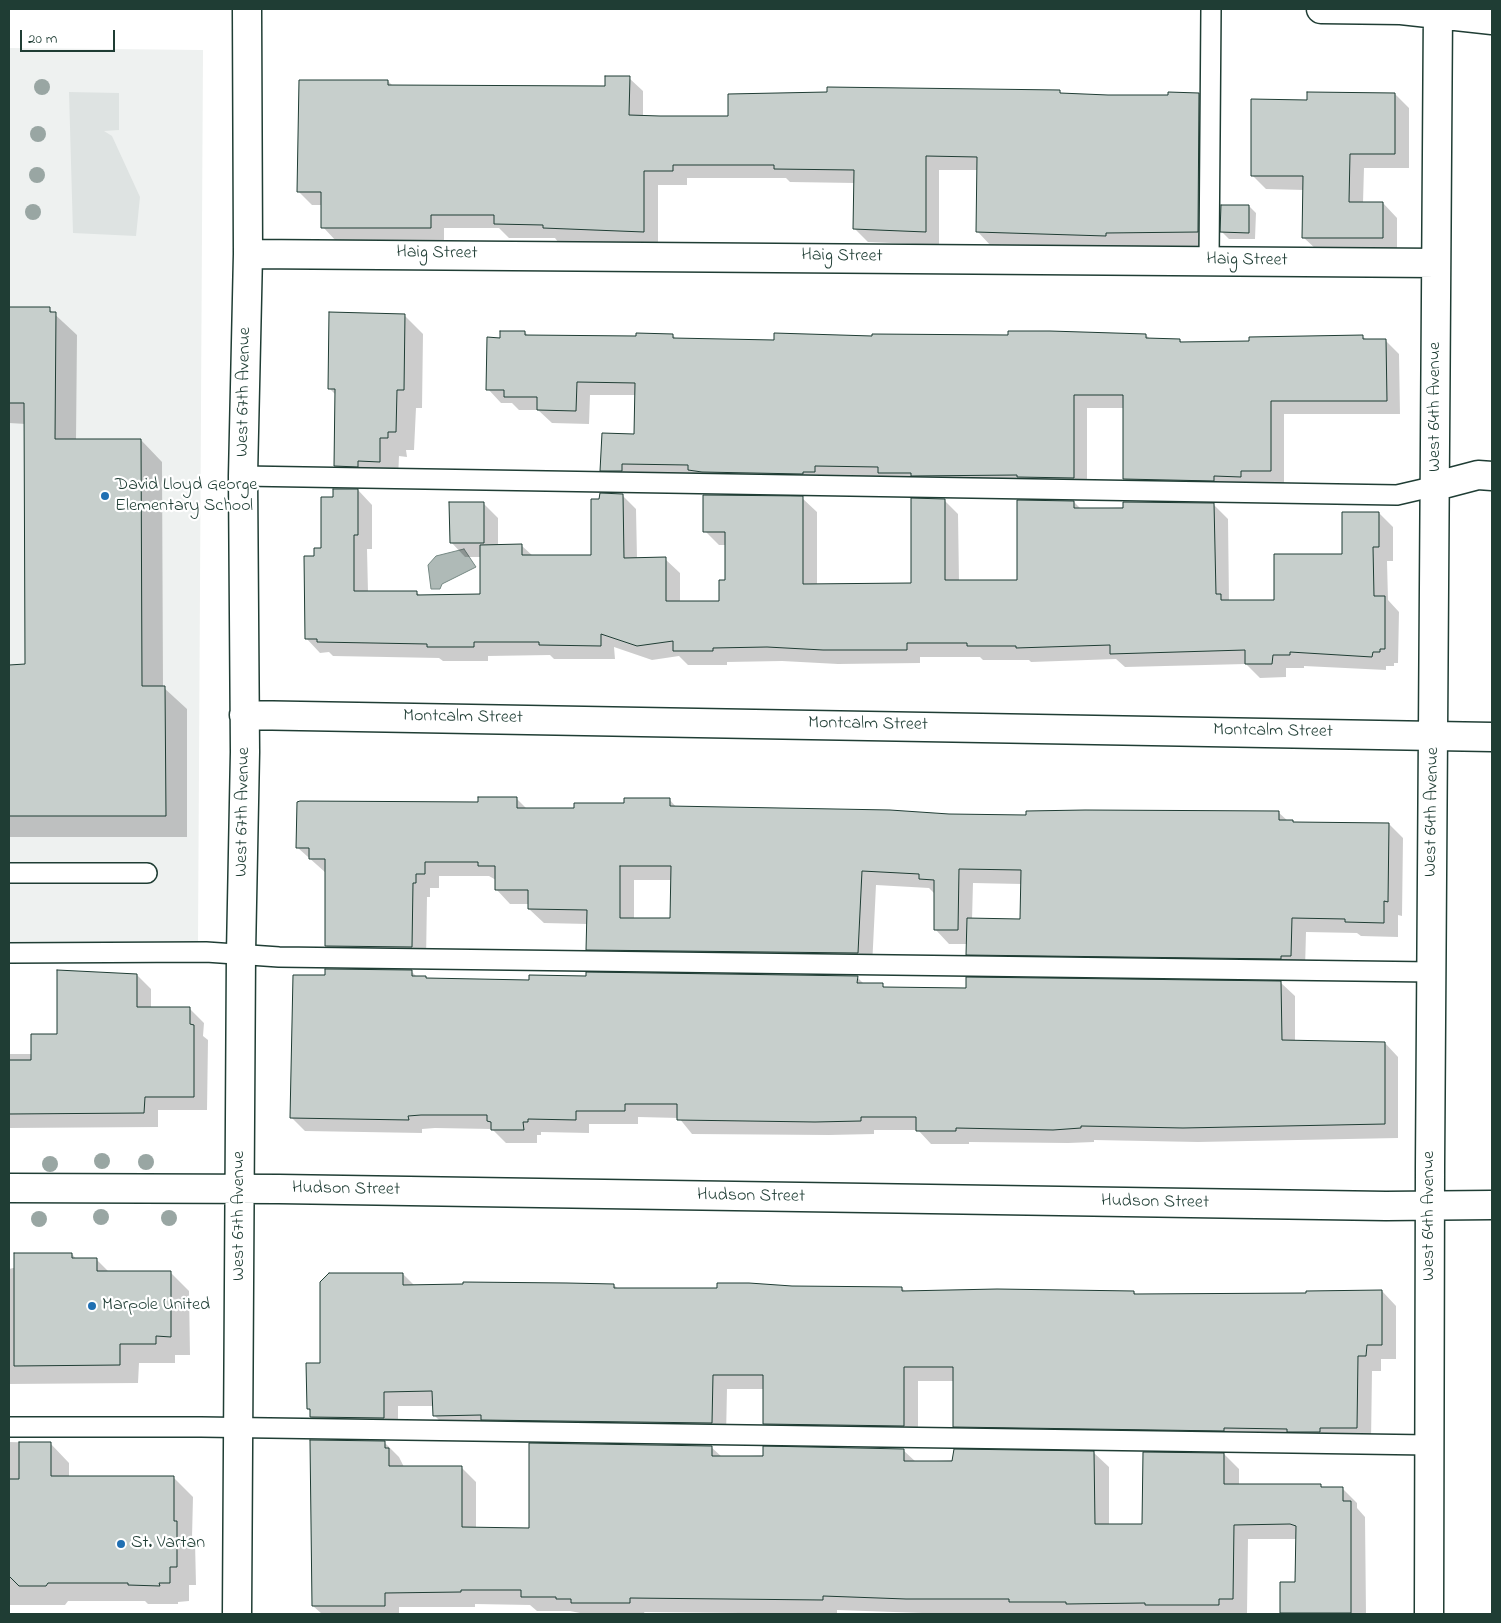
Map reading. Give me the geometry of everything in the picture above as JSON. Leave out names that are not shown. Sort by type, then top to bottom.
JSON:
[{"type":"street","name":"West 67th Avenue","points":[[237,1614],[244,714],[243,476],[248,254],[247,9]]},
{"type":"street","points":[[1321,9],[1438,12],[1492,20]]},
{"type":"street","name":"West 64th Avenue","points":[[1429,1614],[1438,12]]},
{"type":"street","name":"Haig Street","points":[[248,254],[1436,262]]},
{"type":"street","points":[[1436,486],[1478,475],[1492,476]]},
{"type":"street","name":"Montcalm Street","points":[[244,714],[1492,737]]},
{"type":"street","name":"Hudson Street","points":[[9,1188],[241,1189],[1430,1206],[1492,1205]]},
{"type":"lane","points":[[1209,261],[1211,9]]},
{"type":"lane","points":[[243,476],[1397,495],[1436,486]]},
{"type":"lane","points":[[9,873],[147,873]]},
{"type":"lane","points":[[9,953],[241,953],[299,958],[1432,972]]},
{"type":"lane","points":[[9,1427],[237,1428],[1429,1445]]},
{"type":"shaded area","name":"David Lloyd George Elementary School","points":[[9,48],[203,50],[198,942],[9,942]]},
{"type":"shaded area","points":[[69,92],[119,93],[119,130],[104,131],[112,136],[140,197],[136,236],[73,233]]},
{"type":"shaded area","points":[[464,549],[476,567],[442,584],[440,589],[431,589],[428,565],[436,556]]},
{"type":"building","points":[[605,76],[630,76],[629,115],[660,116],[728,116],[728,94],[827,92],[827,87],[1060,90],[1060,93],[1108,95],[1168,95],[1168,92],[1199,93],[1198,232],[1106,233],[1106,236],[976,232],[977,157],[926,156],[926,232],[853,229],[854,170],[774,169],[774,165],[673,165],[673,171],[644,171],[644,232],[543,228],[543,225],[494,224],[494,215],[431,215],[431,228],[321,228],[321,192],[297,192],[299,80],[388,80],[388,85],[605,86]]},
{"type":"building","points":[[1307,92],[1395,93],[1395,154],[1350,154],[1349,202],[1383,202],[1383,238],[1302,238],[1303,176],[1251,176],[1251,99],[1307,100]]},
{"type":"building","points":[[1221,205],[1249,205],[1249,233],[1220,232]]},
{"type":"building","points":[[9,307],[50,307],[50,312],[56,312],[55,439],[141,439],[142,686],[165,686],[166,816],[9,816],[9,665],[25,664],[24,403],[9,403]]},
{"type":"building","points":[[329,312],[405,314],[404,390],[397,390],[396,432],[388,432],[388,438],[380,438],[380,462],[358,461],[358,467],[334,466],[335,389],[328,389]]},
{"type":"building","points":[[500,331],[525,331],[525,335],[636,336],[636,333],[673,334],[673,338],[774,340],[774,333],[872,336],[872,334],[1008,335],[1008,331],[1050,331],[1146,334],[1146,338],[1180,339],[1180,342],[1249,341],[1249,337],[1363,335],[1363,339],[1386,339],[1387,401],[1271,401],[1271,471],[1241,471],[1241,477],[1214,476],[1214,481],[1123,479],[1123,395],[1074,395],[1074,478],[1017,477],[1017,475],[911,476],[911,473],[878,473],[878,467],[815,466],[815,472],[803,472],[803,474],[702,472],[688,470],[688,465],[622,464],[622,471],[600,471],[602,433],[634,434],[635,383],[577,382],[576,411],[537,410],[537,397],[504,397],[504,390],[486,390],[487,337],[500,338]]},
{"type":"building","points":[[333,489],[358,489],[358,535],[354,535],[354,591],[417,591],[417,595],[480,594],[480,545],[522,544],[522,555],[591,555],[591,499],[599,499],[600,493],[623,494],[624,558],[666,557],[666,601],[719,601],[719,580],[725,580],[725,532],[703,532],[703,495],[803,496],[803,584],[911,583],[911,498],[945,499],[945,580],[1017,580],[1017,500],[1074,501],[1074,508],[1123,508],[1123,502],[1214,503],[1216,594],[1221,594],[1221,600],[1274,600],[1274,554],[1342,554],[1342,512],[1379,512],[1379,547],[1373,547],[1374,596],[1385,596],[1385,649],[1380,649],[1380,652],[1373,652],[1372,657],[1290,652],[1290,655],[1273,655],[1272,664],[1245,664],[1245,650],[1110,654],[1110,645],[1016,648],[1016,646],[967,646],[967,643],[907,643],[907,650],[823,650],[767,647],[713,648],[713,651],[673,651],[673,641],[637,646],[601,634],[601,646],[539,645],[539,642],[474,642],[474,647],[427,647],[427,644],[317,642],[317,639],[305,639],[304,556],[314,556],[314,548],[321,548],[321,497],[333,497]]},
{"type":"building","points":[[449,502],[484,502],[484,543],[450,543]]},
{"type":"building","points":[[478,797],[517,797],[517,808],[574,808],[574,803],[624,803],[624,798],[670,798],[670,806],[890,810],[949,814],[1026,815],[1026,811],[1085,810],[1279,811],[1279,820],[1293,820],[1293,822],[1389,823],[1388,902],[1384,901],[1384,923],[1345,922],[1345,919],[1292,918],[1291,956],[1281,956],[1281,959],[966,955],[967,918],[1020,919],[1021,870],[959,869],[958,930],[934,930],[934,880],[919,879],[919,874],[862,871],[858,953],[586,950],[587,910],[528,909],[528,890],[495,890],[495,866],[478,866],[478,862],[425,862],[425,874],[416,874],[416,883],[413,883],[412,947],[325,946],[325,859],[309,859],[309,848],[296,848],[297,802],[478,802]],"holes":[[[620,866],[671,866],[670,918],[620,918]]]},
{"type":"building","points":[[325,969],[412,970],[412,976],[426,976],[426,978],[529,980],[529,975],[586,976],[586,972],[858,976],[857,983],[883,983],[883,987],[966,988],[966,977],[1281,981],[1282,1040],[1385,1042],[1385,1124],[1183,1128],[1081,1126],[1081,1128],[1053,1130],[956,1128],[956,1131],[916,1131],[916,1117],[861,1117],[861,1121],[815,1122],[677,1120],[677,1104],[625,1104],[625,1111],[576,1111],[576,1120],[528,1119],[528,1122],[523,1122],[524,1130],[491,1130],[491,1122],[487,1121],[487,1115],[421,1115],[408,1116],[409,1120],[290,1118],[293,975],[325,975]]},
{"type":"building","points":[[57,970],[137,974],[137,1007],[190,1007],[190,1024],[194,1025],[194,1097],[145,1097],[144,1113],[9,1114],[9,1060],[31,1060],[31,1034],[57,1034]]},
{"type":"building","name":"Marpole United","points":[[14,1253],[72,1253],[72,1258],[97,1258],[97,1271],[171,1271],[171,1337],[156,1336],[156,1344],[120,1344],[120,1365],[14,1366]]},
{"type":"building","points":[[329,1273],[403,1273],[403,1285],[463,1284],[463,1282],[614,1284],[614,1288],[717,1288],[717,1283],[749,1283],[792,1286],[902,1287],[902,1291],[997,1289],[1134,1291],[1134,1294],[1306,1293],[1306,1291],[1382,1290],[1382,1345],[1367,1345],[1366,1356],[1358,1356],[1357,1428],[1320,1428],[1320,1432],[1287,1432],[1287,1429],[1224,1428],[1224,1431],[953,1427],[953,1367],[904,1367],[904,1426],[763,1424],[763,1375],[713,1375],[712,1423],[481,1420],[481,1415],[433,1416],[432,1391],[384,1392],[384,1418],[310,1417],[310,1409],[307,1409],[306,1363],[320,1363],[320,1282]]},
{"type":"building","points":[[310,1440],[385,1441],[385,1448],[389,1448],[389,1466],[462,1466],[462,1527],[529,1528],[529,1443],[712,1446],[712,1456],[763,1456],[763,1446],[904,1449],[904,1461],[952,1461],[954,1449],[1094,1451],[1095,1524],[1142,1524],[1143,1452],[1224,1453],[1224,1484],[1321,1484],[1321,1487],[1343,1487],[1343,1501],[1351,1501],[1351,1613],[1280,1613],[1280,1582],[1295,1582],[1296,1526],[1290,1524],[1234,1525],[1233,1599],[1219,1599],[1219,1605],[1145,1605],[1145,1603],[1066,1604],[1066,1602],[1009,1602],[1009,1599],[906,1599],[823,1596],[823,1600],[630,1598],[630,1603],[571,1603],[571,1599],[556,1599],[556,1597],[521,1597],[521,1590],[461,1590],[461,1592],[385,1593],[385,1606],[312,1606]]},
{"type":"building","name":"St. Vartan","points":[[19,1442],[51,1442],[51,1476],[174,1476],[174,1521],[177,1521],[177,1567],[170,1567],[170,1583],[159,1583],[160,1586],[128,1585],[128,1583],[48,1583],[46,1586],[19,1586],[9,1576],[9,1479],[19,1479]]},
{"type":"place","name":"David Lloyd George Elementary School","points":[[105,496]]},
{"type":"place","name":"Marpole United","points":[[92,1306]]},
{"type":"place","name":"St. Vartan","points":[[121,1544]]}]
